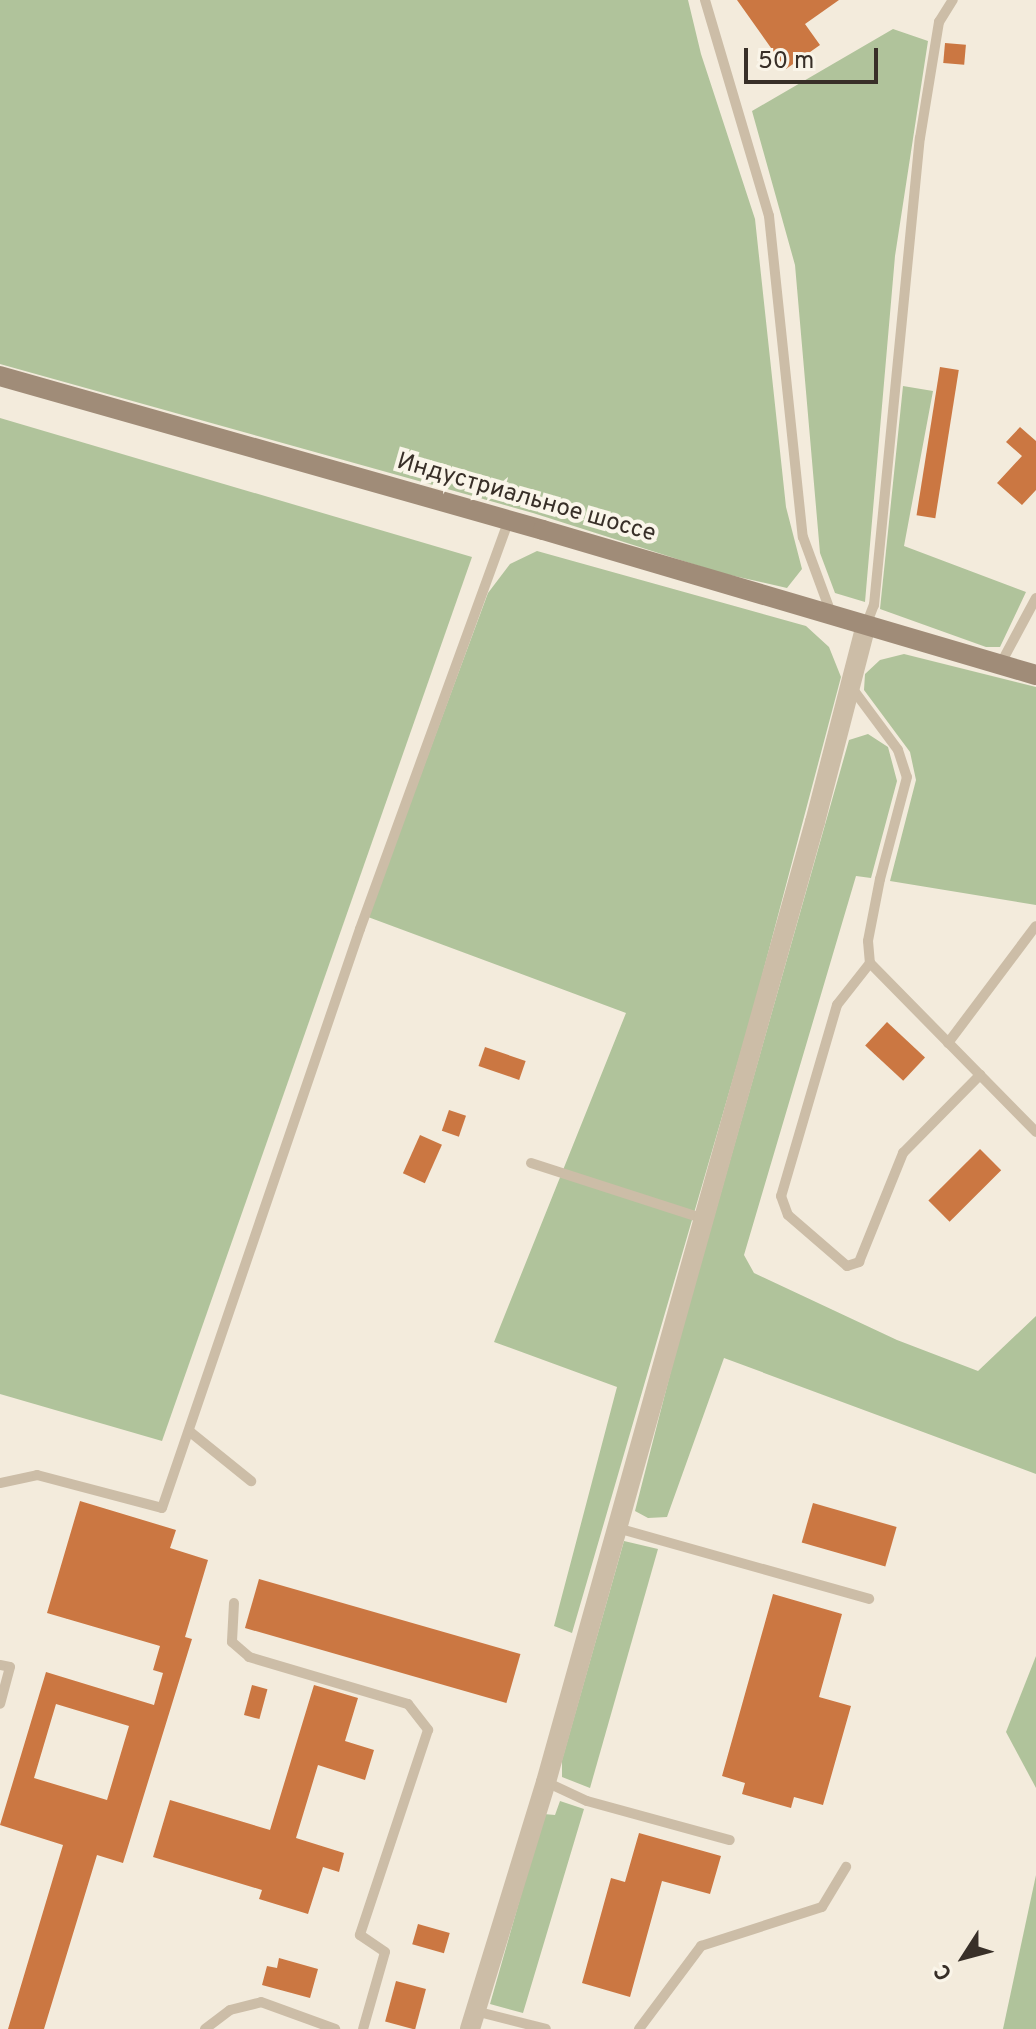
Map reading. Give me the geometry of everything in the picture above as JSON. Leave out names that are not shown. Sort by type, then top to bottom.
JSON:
[{"type":"main road","name":"Индустриальное шоссе","points":[[0,376],[509,520],[865,628],[1036,675]]},
{"type":"street","points":[[472,2020],[546,1782],[701,1218],[852,688],[865,628]]},
{"type":"lane","points":[[705,0],[769,216],[803,537],[833,618]]},
{"type":"lane","points":[[865,628],[874,605],[920,138],[939,22],[953,0]]},
{"type":"lane","points":[[0,1483],[37,1475],[162,1508],[360,929],[509,520]]},
{"type":"lane","points":[[1000,665],[1036,598]]},
{"type":"lane","points":[[852,688],[898,750],[907,777],[880,879],[868,941],[870,963],[1036,1132]]},
{"type":"lane","points":[[948,1043],[1036,926]]},
{"type":"lane","points":[[870,963],[837,1005],[781,1196],[788,1215],[847,1266],[859,1262],[903,1153],[980,1075]]},
{"type":"lane","points":[[531,1163],[701,1218]]},
{"type":"lane","points":[[189,1431],[251,1481]]},
{"type":"lane","points":[[616,1528],[869,1599]]},
{"type":"lane","points":[[234,1603],[232,1642],[249,1657],[408,1704],[428,1730],[360,1935],[385,1952],[363,2029]]},
{"type":"lane","points":[[0,1665],[10,1667],[0,1704]]},
{"type":"lane","points":[[546,1782],[587,1801],[730,1840]]},
{"type":"lane","points":[[639,2029],[701,1946],[822,1907],[846,1867]]},
{"type":"lane","points":[[205,2029],[230,2010],[261,2002],[335,2029]]},
{"type":"lane","points":[[472,2020],[546,2029]]},
{"type":"green space","points":[[0,0],[688,0],[701,54],[755,219],[786,507],[802,569],[787,588],[721,573],[533,513],[0,364]]},
{"type":"green space","points":[[893,29],[928,41],[895,256],[865,602],[835,593],[820,553],[795,265],[752,111]]},
{"type":"green space","points":[[903,386],[933,391],[904,546],[1026,592],[1000,647],[986,647],[880,609]]},
{"type":"green space","points":[[0,418],[472,557],[162,1441],[0,1394]]},
{"type":"green space","points":[[537,551],[806,626],[829,647],[841,677],[753,1010],[572,1633],[554,1626],[617,1387],[494,1342],[626,1013],[368,917],[488,593],[510,564]]},
{"type":"green space","points":[[904,654],[1036,687],[1036,905],[890,881],[916,780],[910,752],[864,690],[865,674],[880,660]]},
{"type":"green space","points":[[868,734],[888,747],[897,781],[871,878],[856,876],[744,1255],[754,1273],[897,1340],[978,1371],[1036,1316],[1036,1474],[724,1358],[667,1517],[648,1518],[635,1511],[676,1351],[849,740]]},
{"type":"green space","points":[[624,1541],[658,1549],[590,1788],[562,1777],[562,1760]]},
{"type":"green space","points":[[1036,1656],[1036,1788],[1006,1732]]},
{"type":"green space","points":[[560,1801],[584,1809],[523,2013],[490,2004],[544,1814],[555,1815]]},
{"type":"green space","points":[[1036,1875],[1036,2029],[1003,2029]]},
{"type":"building","points":[[737,0],[839,0],[805,24],[820,45],[786,69]]},
{"type":"building","points":[[945,43],[966,45],[964,65],[943,63]]},
{"type":"building","points":[[940,367],[959,370],[935,518],[917,515]]},
{"type":"building","points":[[1020,427],[1036,441],[1036,490],[1022,505],[997,483],[1022,456],[1006,442]]},
{"type":"building","points":[[887,1022],[925,1057],[903,1081],[865,1045]]},
{"type":"building","points":[[485,1047],[526,1061],[519,1080],[478,1066]]},
{"type":"building","points":[[449,1110],[466,1116],[459,1137],[442,1131]]},
{"type":"building","points":[[420,1135],[442,1145],[425,1183],[403,1173]]},
{"type":"building","points":[[980,1149],[1001,1170],[950,1222],[928,1201]]},
{"type":"building","points":[[80,1501],[176,1530],[170,1548],[208,1560],[185,1637],[192,1639],[123,1863],[97,1855],[44,2029],[8,2029],[63,1845],[0,1825],[46,1672],[154,1705],[163,1673],[153,1670],[160,1646],[47,1613]],"holes":[[[56,1704],[129,1726],[107,1800],[34,1778]]]},
{"type":"building","points":[[813,1503],[897,1527],[885,1566],[802,1542]]},
{"type":"building","points":[[259,1579],[520,1654],[506,1703],[245,1628]]},
{"type":"building","points":[[773,1594],[842,1614],[819,1697],[851,1706],[823,1805],[794,1797],[791,1808],[742,1794],[745,1783],[722,1776]]},
{"type":"building","points":[[252,1685],[267,1689],[259,1719],[244,1715]]},
{"type":"building","points":[[314,1685],[358,1698],[345,1741],[374,1750],[365,1780],[318,1765],[296,1838],[344,1853],[339,1872],[323,1867],[308,1914],[259,1899],[262,1890],[153,1857],[170,1800],[270,1830]]},
{"type":"building","points":[[639,1833],[721,1856],[710,1894],[662,1881],[630,1997],[582,1983],[611,1878],[625,1882]]},
{"type":"building","points":[[418,1924],[450,1933],[444,1953],[412,1944]]},
{"type":"building","points":[[279,1958],[318,1969],[310,1998],[262,1985],[267,1966],[277,1968]]},
{"type":"building","points":[[396,1981],[426,1989],[415,2029],[385,2022]]}]
